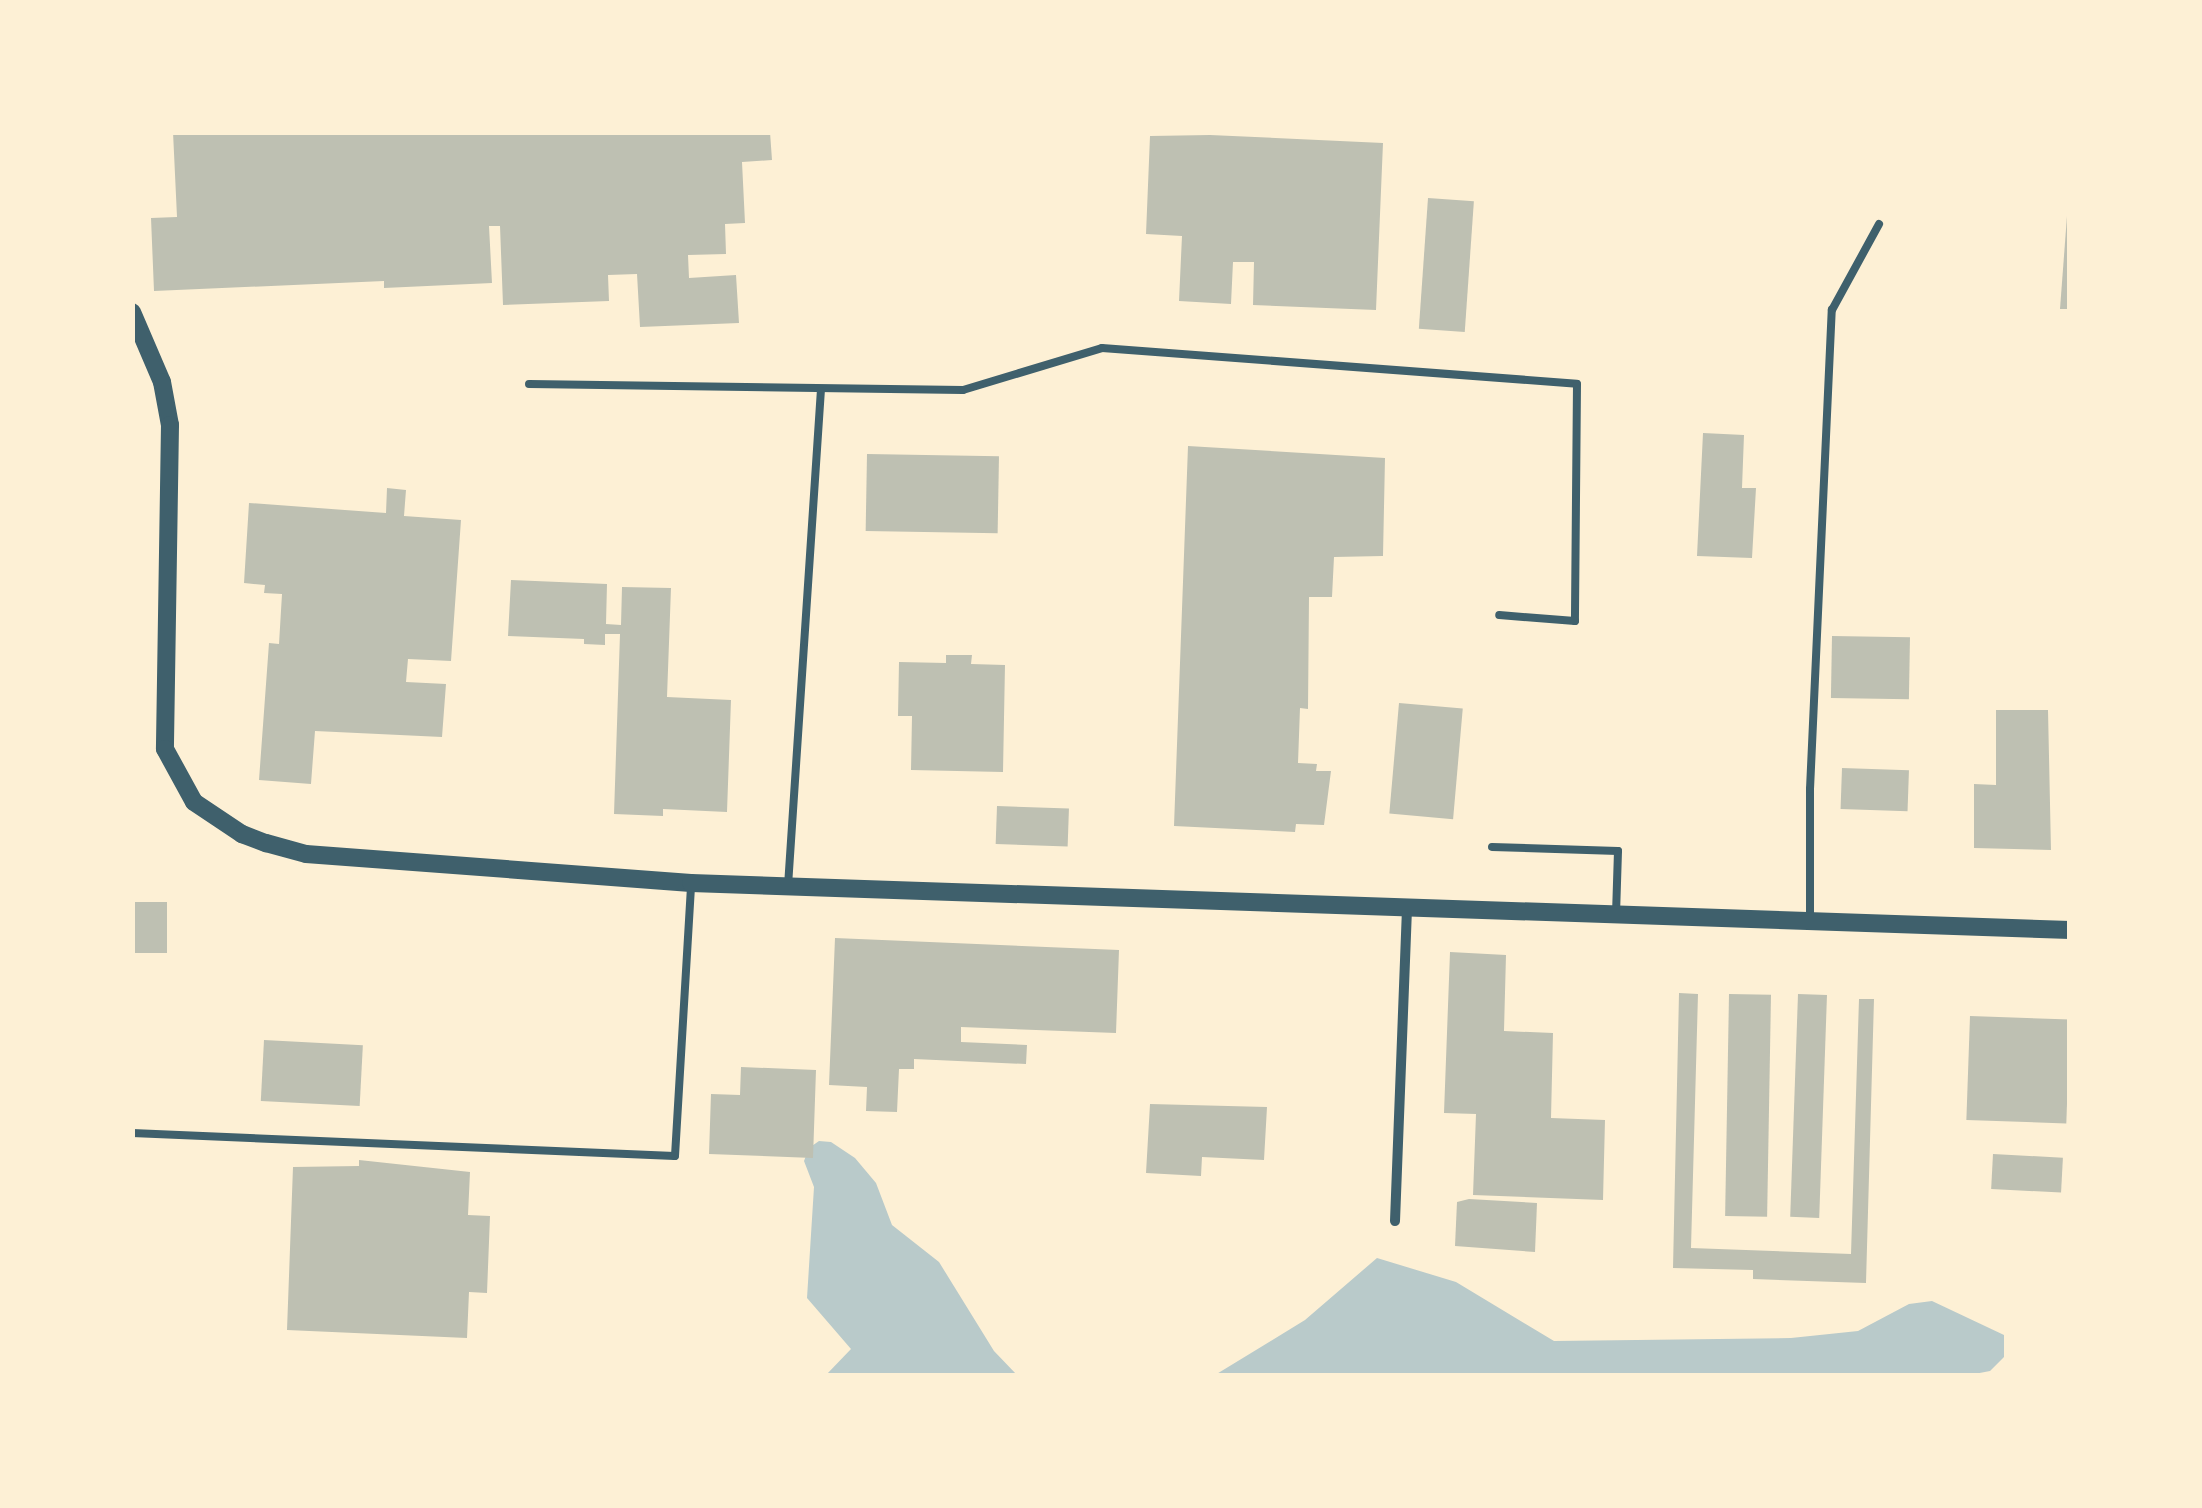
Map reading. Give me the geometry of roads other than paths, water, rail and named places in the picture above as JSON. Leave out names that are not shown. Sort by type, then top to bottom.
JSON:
[{"type":"street","points":[[132,312],[162,382],[170,425],[163,732],[171,766],[194,802],[242,834],[306,854],[691,883],[2070,930]]},
{"type":"street","points":[[1395,1221],[1407,908]]},
{"type":"lane","points":[[1810,921],[1810,789],[1832,310],[1879,224]]},
{"type":"lane","points":[[529,384],[963,390],[1102,348],[1432,369],[1577,384],[1575,621],[1500,616]]},
{"type":"lane","points":[[788,886],[821,390]]},
{"type":"lane","points":[[1492,847],[1618,851],[1616,915]]},
{"type":"lane","points":[[132,1133],[675,1156],[691,883]]}]
